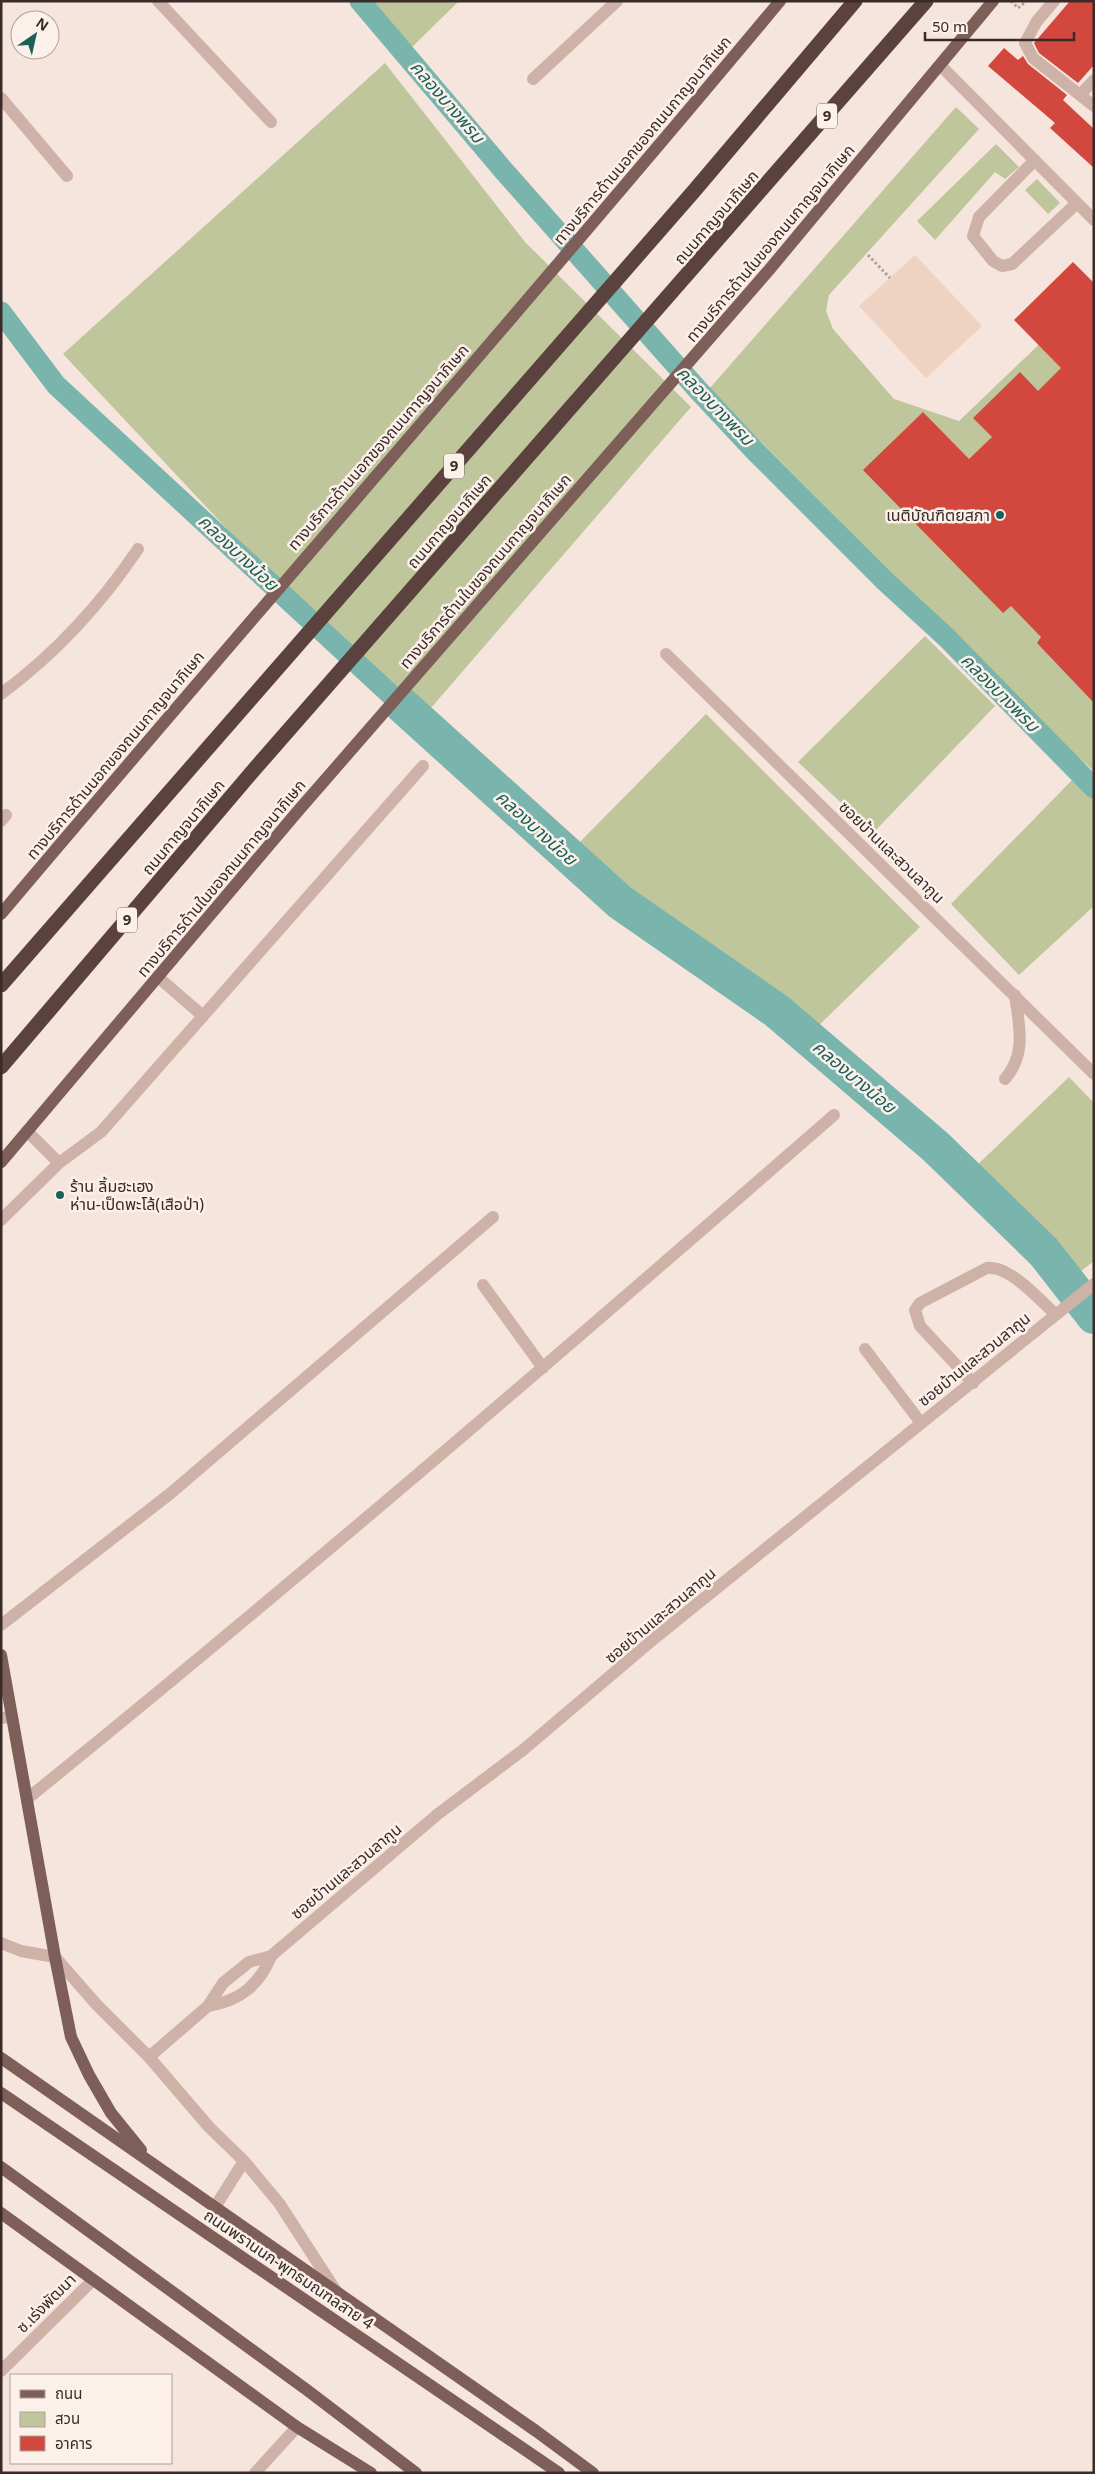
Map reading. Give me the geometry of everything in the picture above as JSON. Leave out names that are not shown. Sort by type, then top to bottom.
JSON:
[{"type":"highway","name":"ถนนกาญจนาภิเษก","points":[[1,985],[694,191],[855,1]]},
{"type":"highway","name":"ถนนกาญจนาภิเษก","points":[[1,1067],[252,772],[926,1]]},
{"type":"main road","name":"ทางบริการด้านนอกของถนนกาญจนาภิเษก","points":[[1,914],[175,708],[652,154],[780,1]]},
{"type":"main road","name":"ทางบริการด้านในของถนนกาญจนาภิเษก","points":[[1,1162],[298,811],[769,270],[941,66],[993,1]]},
{"type":"main road","points":[[1,1655],[7,1717],[27,1799],[71,2037],[89,2075],[111,2113],[136,2146],[168,2175]]},
{"type":"main road","points":[[1,2058],[336,2291],[593,2473]]},
{"type":"main road","name":"ถนนพรานนก-พุทธมณฑลสาย 4","points":[[6,2097],[559,2473]]},
{"type":"main road","points":[[1,2167],[292,2379],[416,2473]]},
{"type":"main road","points":[[1,2213],[297,2427],[371,2473]]},
{"type":"street","points":[[158,1],[271,122]]},
{"type":"street","points":[[533,79],[617,1]]},
{"type":"street","points":[[1054,1],[1037,21],[1025,43],[1033,58],[1094,106]]},
{"type":"street","points":[[941,66],[1094,220]]},
{"type":"street","points":[[1081,94],[1094,80]]},
{"type":"street","points":[[1,98],[67,176]]},
{"type":"street","points":[[1035,160],[975,224],[972,236],[993,261],[1002,266],[1012,264],[1076,203]]},
{"type":"street","points":[[1,694],[46,658],[118,579],[138,549]]},
{"type":"street","name":"ซอยบ้านและสวนลากูน","points":[[666,654],[1094,1074]]},
{"type":"street","points":[[1,1220],[59,1163],[101,1132],[424,766]]},
{"type":"street","points":[[158,977],[203,1016]]},
{"type":"street","points":[[1005,1079],[1014,1068],[1018,1055],[1019,1025],[1015,995]]},
{"type":"street","points":[[27,1799],[162,1690],[543,1368],[834,1115]]},
{"type":"street","points":[[27,1131],[59,1163]]},
{"type":"street","points":[[1,1625],[171,1493],[493,1217]]},
{"type":"street","points":[[973,1383],[920,1326],[915,1316],[915,1310],[920,1303],[987,1268],[995,1267],[1003,1269],[1055,1314]]},
{"type":"street","name":"ซอยบ้านและสวนลากูน","points":[[208,2006],[234,2000],[259,1980],[271,1956],[438,1814],[523,1750],[656,1637],[1094,1284]]},
{"type":"street","points":[[482,1285],[543,1368]]},
{"type":"street","points":[[865,1349],[921,1423]]},
{"type":"street","points":[[1,1943],[21,1951],[55,1957],[96,2004],[149,2057],[209,2127],[244,2161],[279,2203],[336,2291]]},
{"type":"street","name":"ซอยบ้านและสวนลากูน","points":[[149,2057],[208,2006],[222,1983],[249,1962],[271,1956]]},
{"type":"street","points":[[214,2207],[244,2161]]},
{"type":"street","name":"ซ.เร่งพัฒนา","points":[[1,2371],[93,2280]]},
{"type":"street","points":[[255,2473],[297,2427]]},
{"type":"path","points":[[1011,1],[1018,8],[1027,1]]},
{"type":"path","points":[[868,255],[890,278]]},
{"type":"green space","points":[[368,1],[459,1],[410,49]]},
{"type":"green space","points":[[385,63],[525,242],[691,407],[424,716],[258,562],[63,354]]},
{"type":"green space","points":[[956,107],[979,129],[829,295],[826,311],[833,329],[894,399],[959,421],[1054,330],[1090,365],[1094,771],[1050,733],[709,389]]},
{"type":"green space","points":[[996,144],[1019,167],[1005,179],[995,172],[935,240],[917,221]]},
{"type":"green space","points":[[1037,179],[1060,203],[1048,214],[1025,190]]},
{"type":"green space","points":[[925,636],[995,706],[873,833],[798,762]]},
{"type":"green space","points":[[706,714],[920,927],[813,1031],[621,894],[572,850]]},
{"type":"green space","points":[[1072,780],[1094,800],[1094,906],[1019,975],[951,904]]},
{"type":"green space","points":[[1069,1077],[1094,1103],[1094,1261],[1081,1271],[1014,1205],[971,1171]]},
{"type":"shaded area","points":[[915,255],[982,326],[926,378],[859,306]]},
{"type":"building","points":[[1070,1],[1094,1],[1094,65],[1078,83],[1039,53],[1034,43]]},
{"type":"building","points":[[1004,48],[1018,60],[1023,56],[1028,64],[1067,95],[1063,100],[1094,129],[1094,168],[1050,128],[1055,123],[988,66]]},
{"type":"building","name":"เนติบัณฑิตยสภา","points":[[1073,262],[1094,283],[1094,703],[1037,643],[1041,637],[1011,606],[1003,613],[863,470],[923,412],[969,459],[992,437],[973,418],[1020,372],[1038,391],[1061,368],[1014,320]]},
{"type":"waterway","name":"คลองบางพรม","points":[[360,1],[504,171],[698,390],[755,451],[885,581],[946,637],[1094,788]]},
{"type":"waterway","name":"คลองบางน้อย","points":[[1,312],[56,385],[403,706]]},
{"type":"waterway","name":"คลองบางน้อย","points":[[403,706],[620,902],[777,1011],[936,1147],[1044,1252],[1094,1316]]},
{"type":"place","name":"เนติบัณฑิตยสภา","points":[[1000,515]]},
{"type":"place","name":"ร้าน ลิ้มฮะเฮง ห่าน-เป็ดพะโล้(เสือป่า)","points":[[60,1195]]}]
